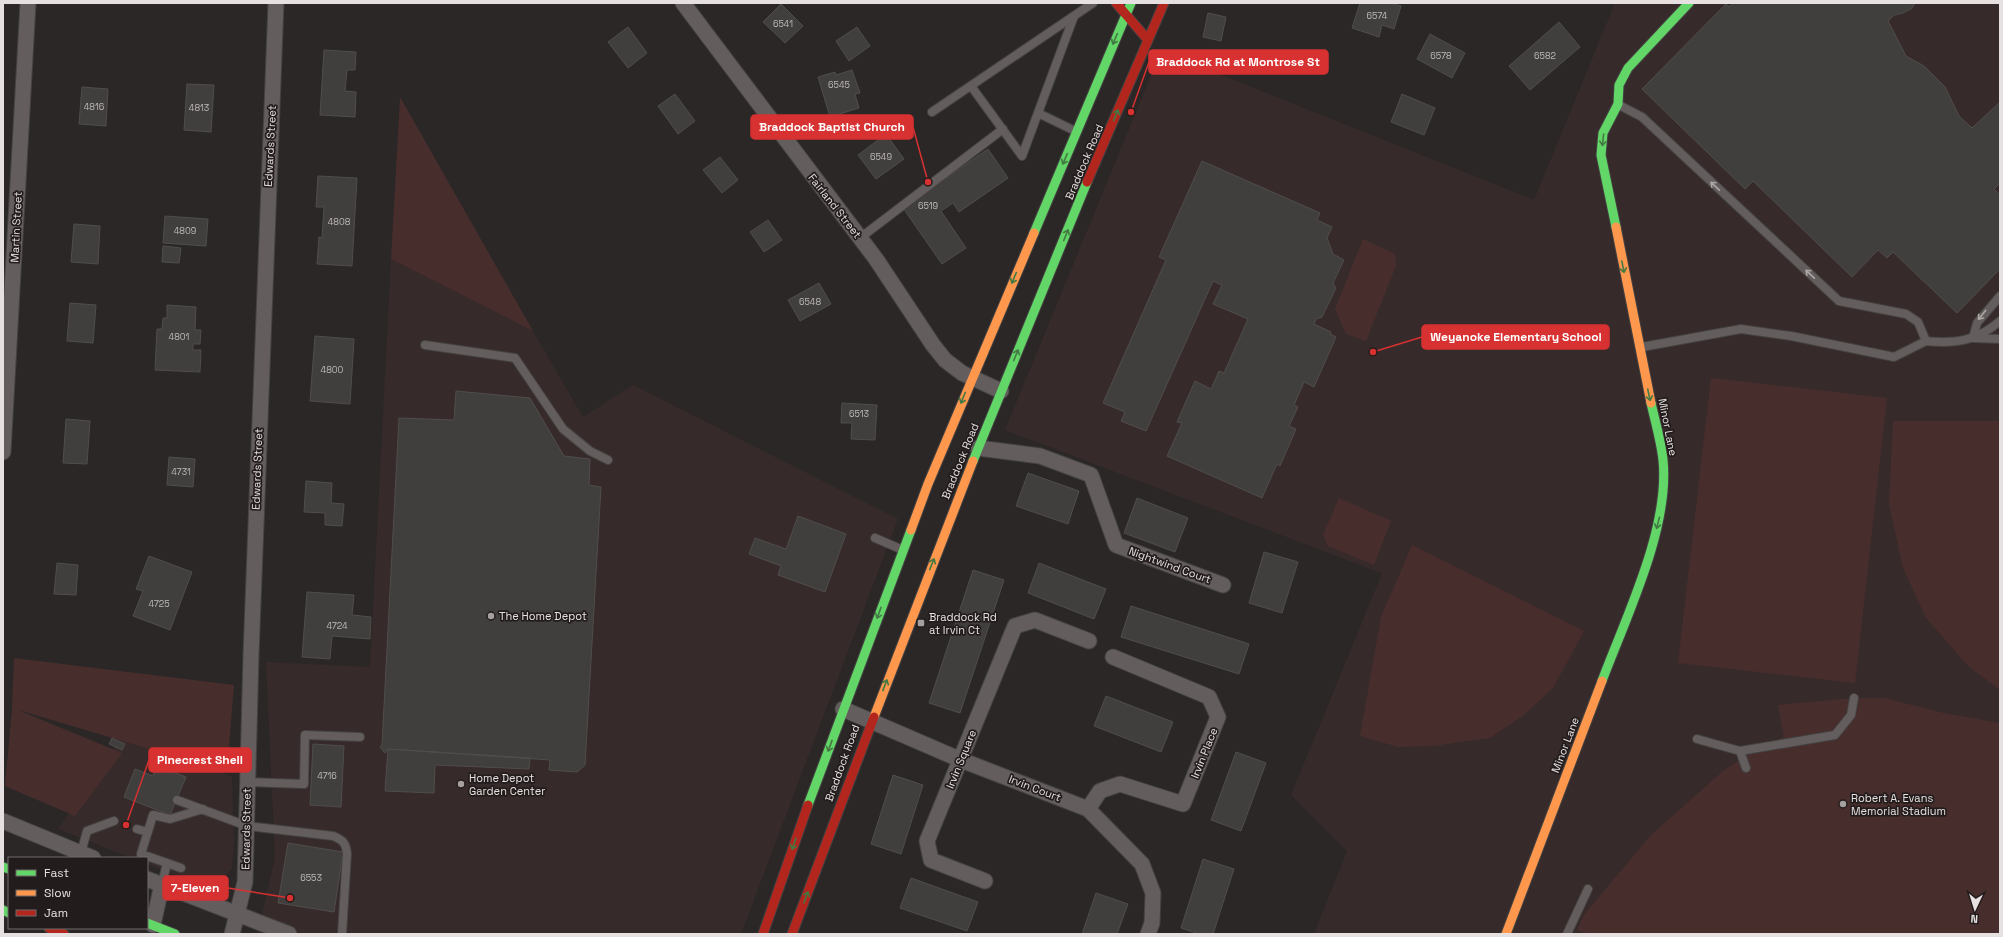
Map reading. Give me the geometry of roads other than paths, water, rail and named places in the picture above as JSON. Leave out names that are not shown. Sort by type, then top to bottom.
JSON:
[{"type":"main road","points":[[1116,3],[1148,40]]},
{"type":"main road","name":"Braddock Road","points":[[763,934],[802,820],[903,550],[971,378],[1131,3]]},
{"type":"main road","name":"Braddock Road","points":[[792,934],[871,721],[978,448],[1164,3]]},
{"type":"main road","name":"Minor Lane","points":[[1506,934],[1650,557],[1662,507],[1663,460],[1639,348],[1601,155],[1603,133],[1618,104],[1619,86],[1628,68],[1689,3]]},
{"type":"main road","points":[[150,924],[175,934]]},
{"type":"street","name":"Martin Street","points":[[3,452],[28,3]]},
{"type":"street","name":"Edwards Street","points":[[232,934],[245,882],[250,655],[276,3]]},
{"type":"street","name":"Fairland Street","points":[[683,3],[876,259],[933,345],[945,360],[971,378],[1001,391]]},
{"type":"street","name":"Nightwind Court","points":[[978,448],[1040,456],[1091,475],[1116,545],[1223,585]]},
{"type":"street","name":"Irvin Square","points":[[985,881],[931,860],[927,841],[1015,626],[1036,620],[1089,641]]},
{"type":"street","name":"Irvin Place","points":[[1088,809],[1100,791],[1120,784],[1183,804],[1218,717],[1209,697],[1113,657]]},
{"type":"street","name":"Irvin Court","points":[[843,709],[961,760],[1088,809],[1142,864],[1153,893],[1152,923],[1148,934]]},
{"type":"street","points":[[3,821],[84,856]]},
{"type":"street","points":[[148,879],[289,934]]},
{"type":"street","points":[[150,924],[162,884]]},
{"type":"lane","points":[[932,112],[1093,3]]},
{"type":"lane","points":[[971,86],[1022,156],[1074,16]]},
{"type":"lane","points":[[1618,104],[1642,118],[1839,301],[1906,314],[1918,322],[1926,341]]},
{"type":"lane","points":[[1038,113],[1076,132]]},
{"type":"lane","points":[[860,238],[1003,129]]},
{"type":"lane","points":[[1973,338],[1977,322],[2000,296]]},
{"type":"lane","points":[[1973,338],[1992,328],[2000,321]]},
{"type":"lane","points":[[1639,348],[1741,329],[1791,336],[1894,357],[1926,341],[1947,343],[1973,338],[2000,339]]},
{"type":"lane","points":[[425,345],[515,358],[563,429],[590,451],[608,460]]},
{"type":"lane","points":[[875,538],[903,550]]},
{"type":"lane","points":[[1697,739],[1740,752],[1835,735],[1850,715],[1854,698]]},
{"type":"lane","points":[[248,782],[304,784],[305,735],[360,737]]},
{"type":"lane","points":[[1740,752],[1746,768]]},
{"type":"lane","points":[[177,800],[247,826],[333,836],[342,839],[346,845],[347,854],[342,934]]},
{"type":"lane","points":[[180,868],[141,854],[153,815],[170,819],[203,809]]},
{"type":"lane","points":[[84,856],[87,831],[114,821]]},
{"type":"lane","points":[[137,828],[148,832]]},
{"type":"lane","points":[[162,884],[167,863]]},
{"type":"lane","points":[[1567,934],[1588,889]]},
{"type":"place","name":"Braddock Rd at Montrose St","points":[[1131,112]]},
{"type":"place","name":"Braddock Baptist Church","points":[[928,182]]},
{"type":"place","name":"Weyanoke Elementary School","points":[[1373,352]]},
{"type":"place","name":"The Home Depot","points":[[491,616]]},
{"type":"place","name":"Braddock Rd at Irvin Ct","points":[[921,623]]},
{"type":"place","name":"Home Depot Garden Center","points":[[461,784]]},
{"type":"place","name":"Robert A. Evans Memorial Stadium","points":[[1843,804]]},
{"type":"place","name":"Pinecrest Shell","points":[[126,825]]},
{"type":"place","name":"7-Eleven","points":[[290,898]]}]
